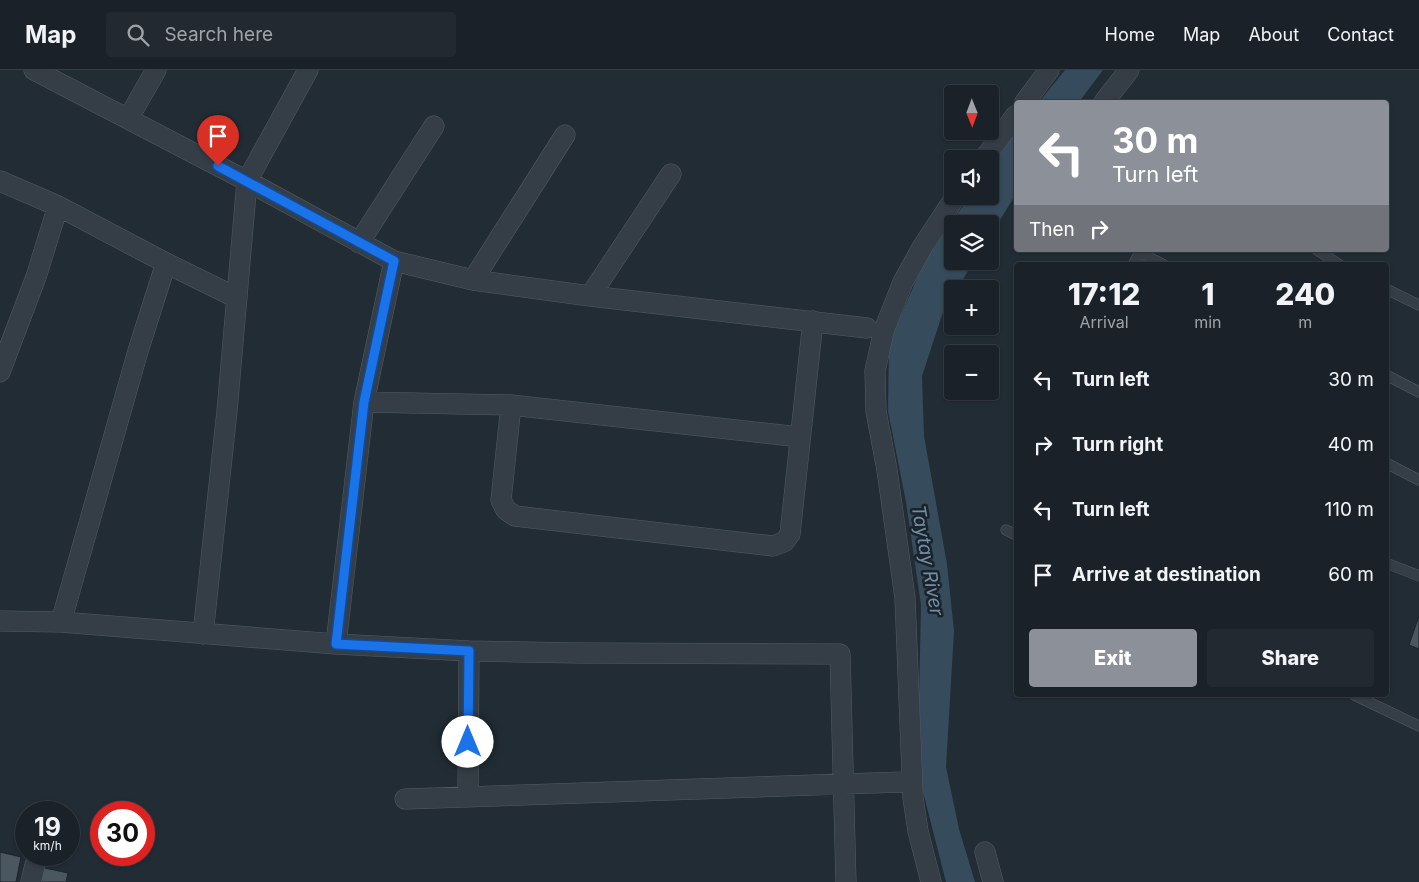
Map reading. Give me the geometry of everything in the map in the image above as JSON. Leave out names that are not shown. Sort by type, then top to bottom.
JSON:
[{"type":"street","points":[[34,70],[247,181],[394,261],[474,280],[590,296],[867,328]]},
{"type":"street","points":[[128,119],[156,70]]},
{"type":"street","points":[[202,634],[237,298],[247,181],[308,70]]},
{"type":"street","points":[[1026,100],[1049,70]]},
{"type":"street","points":[[1106,100],[1129,70]]},
{"type":"street","points":[[990,150],[1014,117]]},
{"type":"street","points":[[359,243],[434,126]]},
{"type":"street","points":[[474,280],[565,135]]},
{"type":"street","points":[[590,296],[671,174]]},
{"type":"street","points":[[0,181],[58,206],[237,298]]},
{"type":"street","points":[[931,882],[918,831],[913,798],[905,598],[887,470],[876,411],[875,371],[884,330],[903,282],[923,246],[950,205]]},
{"type":"street","points":[[0,372],[36,277],[58,206]]},
{"type":"street","points":[[336,644],[364,402],[394,261]]},
{"type":"street","points":[[61,622],[138,351],[166,263]]},
{"type":"street","points":[[511,405],[501,500],[506,510],[515,516],[774,546],[784,542],[790,534],[813,322]]},
{"type":"street","points":[[364,402],[511,405],[800,437]]},
{"type":"street","points":[[0,621],[61,622],[336,644],[469,651],[840,654],[846,882]]},
{"type":"street","points":[[468,797],[469,651]]},
{"type":"street","points":[[405,799],[902,782]]},
{"type":"street","points":[[985,852],[993,882]]},
{"type":"lane","points":[[1142,252],[1159,262]]},
{"type":"lane","points":[[1320,252],[1334,262]]},
{"type":"lane","points":[[1389,290],[1419,305]]},
{"type":"lane","points":[[1389,377],[1419,392]]},
{"type":"lane","points":[[1389,465],[1419,480]]},
{"type":"lane","points":[[1006,530],[1014,534]]},
{"type":"lane","points":[[1389,564],[1419,576]]},
{"type":"lane","points":[[1358,697],[1419,726]]},
{"type":"water","points":[[1065,70],[1103,70],[1080,100],[1041,100]]},
{"type":"water","points":[[1014,133],[1014,197],[999,221],[999,215],[957,215],[964,205],[999,205],[999,155]]},
{"type":"water","name":"Taytay River","points":[[944,233],[944,270],[969,270],[962,280],[944,280],[944,310],[922,376],[924,436],[947,564],[954,631],[946,767],[959,829],[975,882],[946,882],[922,788],[919,699],[921,605],[906,502],[888,411],[889,343],[924,262]]},
{"type":"building","points":[[1419,616],[1419,649],[1409,645]]},
{"type":"building","points":[[0,852],[15,856],[15,866],[19,866],[16,882],[0,882]]},
{"type":"building","points":[[40,867],[68,873],[66,882],[36,882]]},
{"type":"route","points":[[218,166],[394,261],[364,402],[336,644],[469,651],[468,742]]}]
